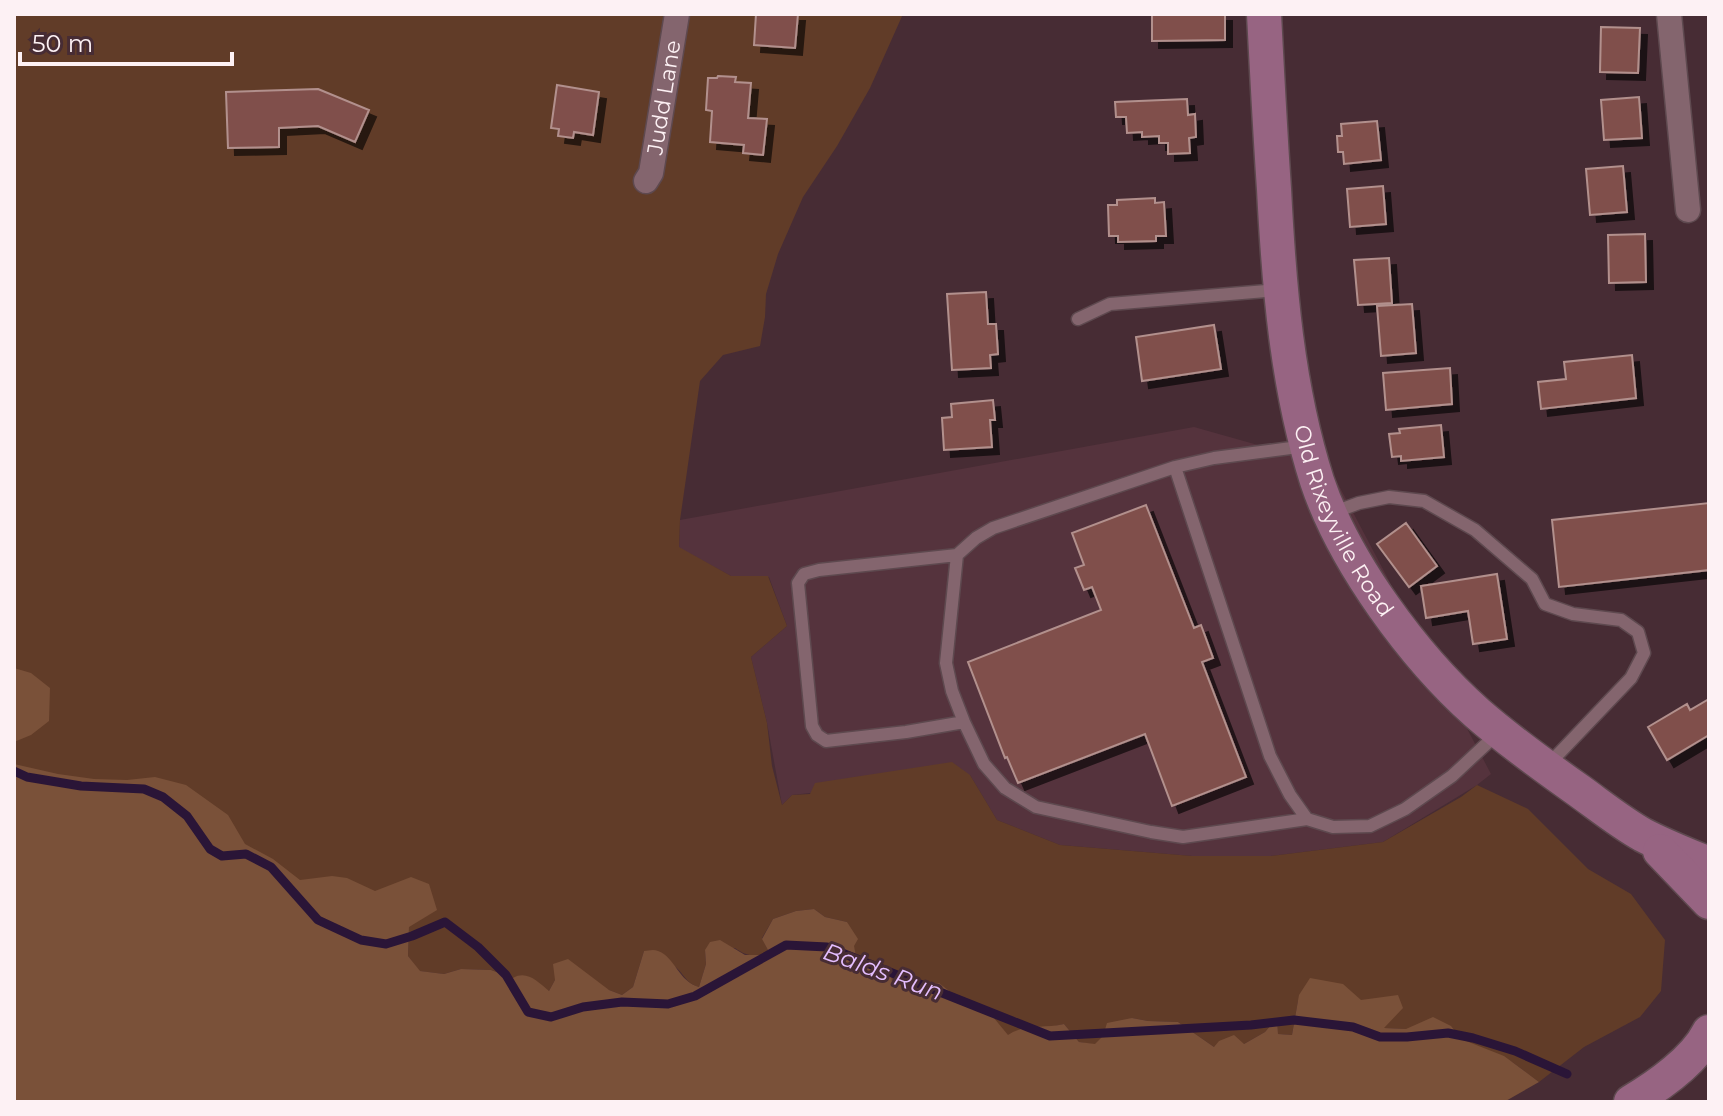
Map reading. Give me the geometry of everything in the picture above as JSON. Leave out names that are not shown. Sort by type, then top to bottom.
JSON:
[{"type":"street","name":"Judd Lane","points":[[646,181],[651,173],[677,14]]},
{"type":"street","name":"Old Rixeyville Road","points":[[1264,14],[1281,290],[1289,357],[1307,446],[1318,484],[1340,536],[1367,582],[1410,641],[1441,678],[1478,714],[1545,767],[1642,834],[1709,864]]},
{"type":"street","points":[[1669,14],[1688,210]]},
{"type":"street","points":[[1642,834],[1709,902]]},
{"type":"street","points":[[1631,1102],[1691,1057],[1709,1032]]},
{"type":"lane","points":[[1078,319],[1110,304],[1281,290]]},
{"type":"lane","points":[[964,722],[826,741],[817,735],[812,726],[798,583],[804,574],[957,555],[993,528],[1175,467],[1214,458],[1307,446]]},
{"type":"lane","points":[[1175,467],[1270,756],[1290,795],[1307,819]]},
{"type":"lane","points":[[1331,514],[1359,503],[1389,497],[1424,501],[1475,530],[1532,579],[1545,604],[1573,614],[1621,620],[1638,632],[1644,653],[1631,678],[1545,767]]},
{"type":"lane","points":[[957,555],[946,663],[952,691],[984,764],[1005,788],[1036,807],[1183,837],[1307,819],[1333,827],[1370,826],[1405,809],[1452,776],[1500,731]]},
{"type":"shaded area","points":[[14,14],[903,14],[870,88],[803,197],[778,254],[766,294],[760,346],[723,355],[700,381],[679,547],[731,576],[768,576],[787,626],[751,657],[782,805],[792,795],[810,794],[815,783],[952,762],[970,775],[997,820],[1060,845],[1192,856],[1271,856],[1383,842],[1477,785],[1528,809],[1588,869],[1631,894],[1665,940],[1661,991],[1640,1017],[1584,1047],[1539,1082],[1512,1062],[1405,1029],[1383,1028],[1390,1020],[1360,1000],[1298,1001],[1292,1035],[1278,1034],[1277,1018],[1265,1032],[1244,1044],[1214,1047],[1178,1022],[1132,1018],[1103,1036],[1097,1045],[1079,1042],[1064,1024],[1008,1036],[984,1007],[815,1019],[930,983],[914,987],[892,983],[891,968],[856,956],[847,922],[825,917],[814,909],[773,919],[762,938],[768,950],[760,955],[748,955],[735,948],[705,950],[706,964],[699,987],[674,966],[644,951],[633,987],[622,995],[555,980],[549,991],[491,970],[461,969],[444,974],[419,971],[408,956],[409,927],[371,893],[308,884],[14,774]]},
{"type":"shaded area","points":[[1194,427],[1328,465],[1491,774],[1383,842],[1271,856],[1192,856],[1060,845],[997,820],[970,775],[792,795],[782,805],[751,657],[787,626],[769,577],[731,576],[679,548],[680,520]]},
{"type":"shaded area","points":[[14,668],[31,673],[50,688],[49,721],[31,735],[14,742]]},
{"type":"shaded area","points":[[14,764],[94,779],[155,777],[186,785],[228,815],[245,844],[273,859],[300,880],[332,876],[347,878],[375,891],[411,877],[429,884],[437,910],[409,927],[408,956],[420,971],[444,974],[461,969],[491,970],[513,978],[528,976],[549,991],[555,980],[553,964],[568,959],[609,990],[622,995],[633,987],[644,951],[654,950],[669,958],[687,980],[699,987],[706,964],[705,950],[710,942],[720,940],[745,955],[762,955],[768,950],[762,939],[773,919],[814,909],[825,917],[847,922],[858,939],[854,946],[856,956],[891,968],[892,983],[914,987],[939,983],[958,998],[984,1006],[1008,1035],[1028,1028],[1064,1024],[1079,1042],[1095,1044],[1103,1036],[1107,1023],[1132,1018],[1178,1022],[1214,1047],[1219,1041],[1234,1035],[1244,1044],[1265,1032],[1277,1018],[1278,1034],[1292,1035],[1299,995],[1310,978],[1343,984],[1361,1000],[1398,995],[1403,1008],[1384,1028],[1406,1029],[1433,1017],[1451,1026],[1461,1039],[1504,1056],[1539,1082],[1504,1102],[14,1102]]},
{"type":"building","points":[[756,14],[798,14],[795,48],[754,45]]},
{"type":"building","points":[[1152,14],[1225,14],[1225,40],[1152,41]]},
{"type":"building","points":[[1601,27],[1640,28],[1638,73],[1600,72]]},
{"type":"building","points":[[736,77],[735,82],[751,83],[748,118],[767,119],[763,155],[743,153],[744,145],[710,142],[712,111],[706,110],[708,78]]},
{"type":"building","points":[[557,85],[599,92],[593,135],[574,132],[573,138],[558,136],[559,129],[551,128]]},
{"type":"building","points":[[318,89],[369,110],[355,142],[318,126],[279,128],[279,147],[228,148],[226,92]]},
{"type":"building","points":[[1639,97],[1642,138],[1604,140],[1601,100]]},
{"type":"building","points":[[1187,99],[1188,115],[1195,114],[1196,137],[1189,138],[1190,153],[1168,154],[1168,143],[1159,143],[1159,136],[1142,137],[1142,132],[1127,133],[1126,117],[1116,117],[1115,102]]},
{"type":"building","points":[[1377,121],[1381,160],[1344,164],[1343,152],[1338,152],[1337,136],[1342,136],[1341,124]]},
{"type":"building","points":[[1623,166],[1627,212],[1590,215],[1586,169]]},
{"type":"building","points":[[1383,186],[1386,224],[1350,227],[1347,189]]},
{"type":"building","points":[[1155,198],[1155,203],[1164,202],[1166,236],[1156,236],[1156,241],[1118,242],[1118,236],[1109,236],[1108,205],[1117,205],[1117,200]]},
{"type":"building","points":[[1645,234],[1646,282],[1609,283],[1608,235]]},
{"type":"building","points":[[1389,258],[1392,303],[1358,305],[1354,260]]},
{"type":"building","points":[[986,292],[988,324],[996,324],[998,354],[990,355],[991,368],[952,370],[947,294]]},
{"type":"building","points":[[1412,304],[1416,353],[1381,356],[1377,306]]},
{"type":"building","points":[[1214,325],[1221,369],[1142,381],[1136,337]]},
{"type":"building","points":[[1632,355],[1636,398],[1541,409],[1538,382],[1566,379],[1564,362]]},
{"type":"building","points":[[1450,368],[1452,404],[1386,410],[1383,373]]},
{"type":"building","points":[[993,400],[995,420],[990,420],[992,447],[944,450],[942,418],[952,417],[951,404]]},
{"type":"building","points":[[1441,425],[1444,457],[1401,461],[1401,456],[1392,457],[1389,434],[1400,433],[1399,429]]},
{"type":"building","points":[[1709,503],[1709,570],[1559,587],[1552,520]]},
{"type":"building","points":[[1146,505],[1194,628],[1201,625],[1213,658],[1202,662],[1246,777],[1172,806],[1145,734],[1018,783],[1005,758],[968,662],[1101,610],[1092,587],[1084,590],[1075,568],[1084,565],[1072,533]]},
{"type":"building","points":[[1406,523],[1437,566],[1409,587],[1377,544]]},
{"type":"building","points":[[1497,574],[1507,639],[1473,644],[1468,611],[1426,618],[1421,586]]},
{"type":"building","points":[[1709,699],[1709,735],[1667,760],[1648,727],[1687,704],[1690,710]]},
{"type":"waterway","name":"Balds Run","points":[[14,771],[27,777],[81,786],[144,789],[163,797],[187,816],[210,849],[222,856],[246,854],[271,867],[318,920],[361,940],[386,944],[445,922],[478,947],[506,975],[528,1012],[551,1017],[583,1007],[622,1002],[668,1004],[695,996],[786,945],[827,947],[1050,1036],[1294,1020],[1353,1027],[1380,1037],[1448,1033],[1515,1051],[1567,1074]]}]
